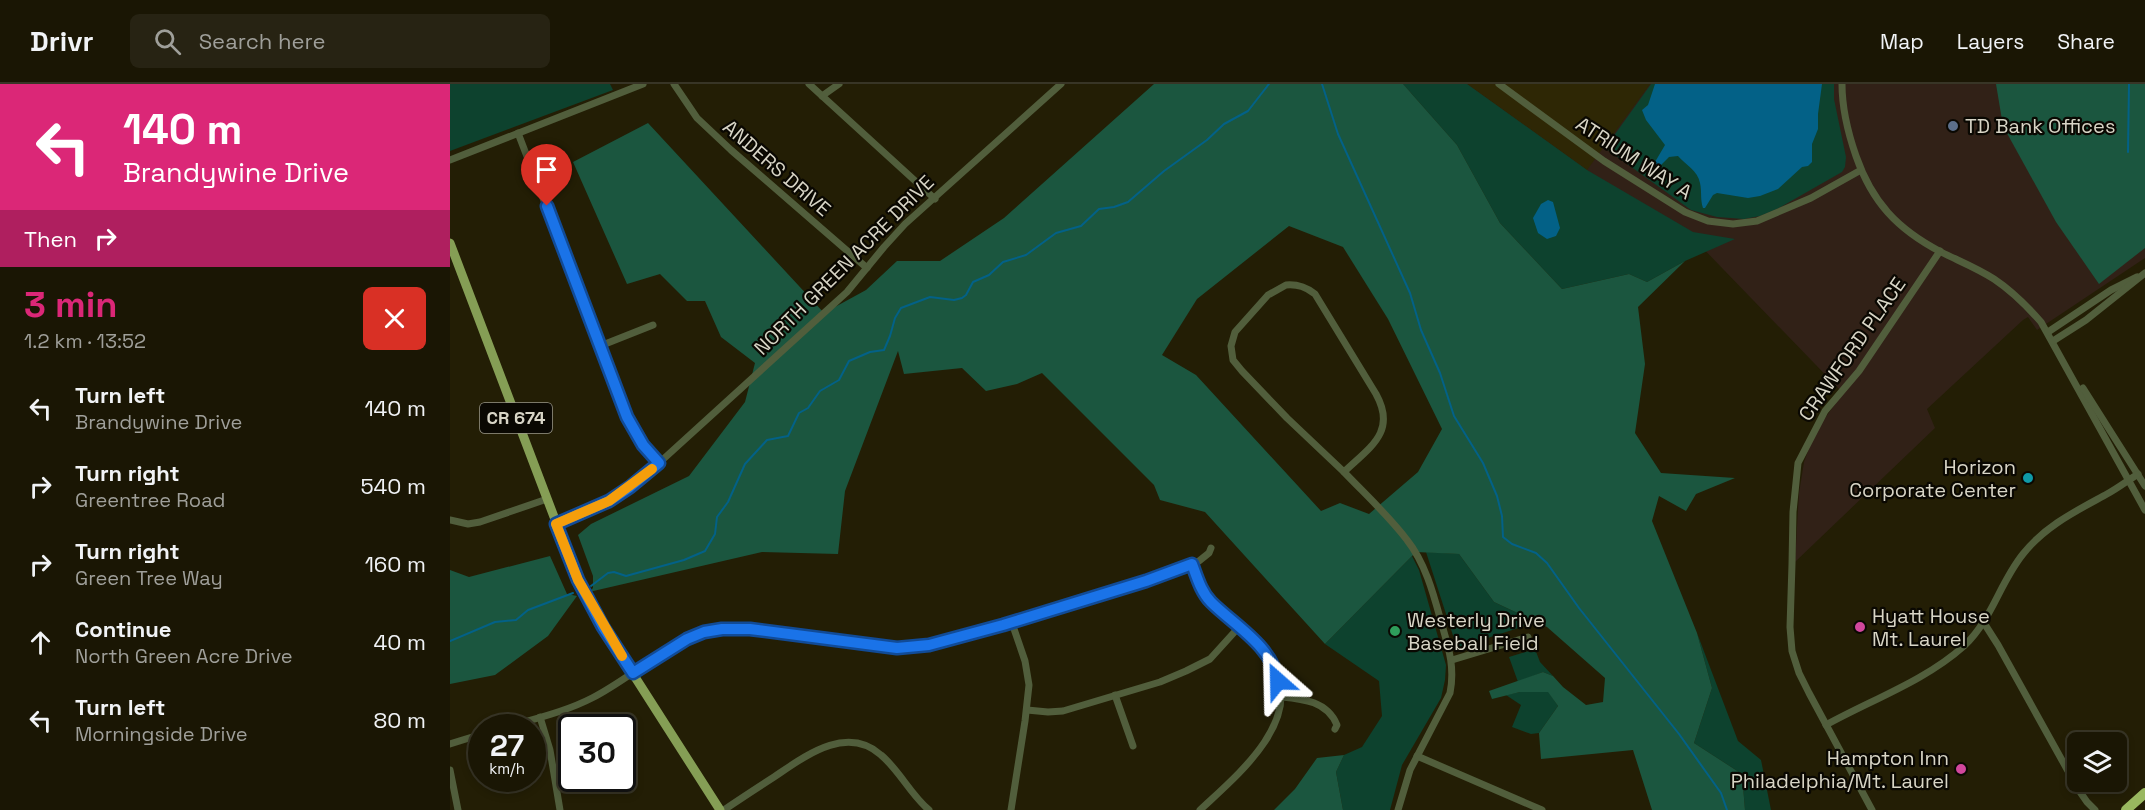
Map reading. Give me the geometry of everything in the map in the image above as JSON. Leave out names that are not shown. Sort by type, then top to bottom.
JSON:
[{"type":"highway","points":[[2126,810],[2145,794]]},
{"type":"main road","name":"CR 674","points":[[450,243],[546,499],[584,592],[633,673]]},
{"type":"main road","points":[[633,673],[722,810]]},
{"type":"street","points":[[450,160],[642,84]]},
{"type":"street","name":"ANDERS DRIVE","points":[[674,84],[697,118],[730,150],[867,268]]},
{"type":"street","points":[[809,84],[934,199]]},
{"type":"street","points":[[822,96],[838,84]]},
{"type":"street","name":"NORTH GREEN ACRE DRIVE","points":[[556,524],[591,510],[630,487],[659,463],[840,299],[905,224],[1061,84]]},
{"type":"street","name":"ATRIUM WAY A","points":[[1499,84],[1604,161],[1685,212],[1708,221],[1733,224],[1757,221],[1811,198],[1861,170]]},
{"type":"street","points":[[1842,84],[1846,122],[1868,187],[1894,219],[1914,235],[1940,251],[1960,259],[2005,287],[2032,312],[2054,341],[2145,510]]},
{"type":"street","points":[[518,134],[631,426],[643,445],[659,463]]},
{"type":"street","name":"CRAWFORD PLACE","points":[[1872,810],[1799,673],[1791,639],[1793,512],[1798,463],[1825,411],[1858,371],[1940,251]]},
{"type":"street","points":[[2048,332],[2120,285],[2144,274]]},
{"type":"street","points":[[2054,341],[2086,320],[2144,274]]},
{"type":"street","points":[[1344,472],[1380,434],[1385,422],[1384,411],[1315,294],[1298,285],[1283,286],[1261,302],[1234,332],[1231,346],[1233,360],[1404,536],[1426,574],[1452,660],[1450,693],[1417,756],[1398,810]]},
{"type":"street","points":[[600,346],[653,324]]},
{"type":"street","points":[[2062,356],[2145,486]]},
{"type":"street","points":[[1826,725],[1937,666],[1965,644],[1984,623],[2019,559],[2041,534],[2060,520],[2138,474]]},
{"type":"street","points":[[450,520],[468,524],[480,522],[546,499]]},
{"type":"street","points":[[546,715],[588,700],[687,639],[704,632],[722,629],[750,629],[823,640],[907,648],[950,641],[1146,581],[1192,564],[1205,557],[1211,548]]},
{"type":"street","points":[[1192,564],[1206,596],[1267,656],[1277,672],[1281,697],[1276,721],[1263,744],[1200,810]]},
{"type":"street","points":[[1011,810],[1027,710],[1028,677],[1012,622]]},
{"type":"street","points":[[1984,623],[2078,789],[2095,810]]},
{"type":"street","points":[[1027,710],[1063,711],[1169,679],[1210,659],[1239,627]]},
{"type":"street","points":[[1452,660],[1528,636]]},
{"type":"street","points":[[1115,695],[1133,746]]},
{"type":"street","points":[[1281,697],[1318,704],[1332,715],[1336,725],[1335,729]]},
{"type":"street","points":[[546,737],[560,810]]},
{"type":"street","points":[[450,744],[468,738]]},
{"type":"street","points":[[722,810],[810,754],[828,746],[848,742],[867,746],[881,755],[929,810]]},
{"type":"street","points":[[1417,756],[1542,810]]},
{"type":"street","points":[[450,770],[458,810]]},
{"type":"shaded area","points":[[1394,84],[2145,84],[2145,258],[2037,330],[2028,317],[2023,320],[1927,409],[1935,428],[1795,562],[1799,493],[1804,462],[1815,432],[1843,393],[1694,239]]},
{"type":"shaded area","points":[[1467,84],[1650,84],[1587,170]]},
{"type":"green space","points":[[450,84],[610,84],[613,90],[450,151]]},
{"type":"green space","points":[[1154,84],[1403,84],[1457,145],[1500,223],[1562,289],[1629,274],[1647,282],[1685,261],[1638,307],[1645,364],[1635,433],[1661,473],[1735,478],[1696,494],[1686,511],[1659,496],[1652,521],[1697,633],[1712,688],[1694,743],[1742,774],[1745,810],[1652,810],[1633,750],[1541,759],[1539,733],[1558,706],[1548,692],[1520,692],[1492,699],[1489,691],[1543,672],[1553,676],[1586,705],[1603,702],[1605,678],[1547,627],[1494,602],[1459,554],[1416,552],[1325,644],[1205,512],[1160,500],[1154,485],[1042,373],[1017,384],[986,391],[962,368],[904,374],[898,351],[845,491],[838,554],[762,552],[589,592],[593,588],[593,576],[578,535],[591,524],[689,476],[745,402],[755,363],[721,337],[705,301],[687,301],[660,274],[627,284],[573,162],[648,123],[824,313],[866,290],[897,261],[940,261],[1004,218]],"holes":[[[1289,226],[1343,247],[1388,319],[1442,429],[1418,472],[1369,514],[1340,503],[1321,511],[1196,375],[1162,355],[1197,299]]]},
{"type":"green space","points":[[1403,84],[1467,84],[1587,170],[1693,232],[1735,239],[1685,261],[1647,282],[1629,274],[1562,289],[1500,223],[1457,145]]},
{"type":"green space","points":[[1651,84],[1834,84],[1834,99],[1846,157],[1845,167],[1842,172],[1777,209],[1760,216],[1744,219],[1717,217],[1691,210],[1605,148]]},
{"type":"green space","points":[[1996,84],[2145,84],[2145,248],[2099,284],[2056,222],[2003,126]]},
{"type":"green space","points":[[1426,552],[1459,554],[1494,602],[1537,622],[1457,648]]},
{"type":"green space","points":[[550,556],[567,594],[577,596],[548,636],[495,675],[450,684],[450,570],[469,577]]},
{"type":"green space","points":[[1412,556],[1419,570],[1446,665],[1441,698],[1402,765],[1390,810],[1343,810],[1336,772],[1344,755],[1362,747],[1382,716],[1379,681],[1325,644]]},
{"type":"green space","points":[[1697,633],[1738,741],[1761,760],[1771,810],[1745,810],[1742,774],[1694,743],[1712,688]]},
{"type":"green space","points":[[1535,649],[1540,662],[1553,676],[1543,672],[1518,682],[1509,657]]},
{"type":"green space","points":[[1548,691],[1558,706],[1539,733],[1531,734],[1512,727],[1521,705],[1506,695]]},
{"type":"green space","points":[[1344,755],[1336,772],[1343,810],[1274,810],[1295,789],[1317,758]]},
{"type":"water","points":[[1655,84],[1822,84],[1818,129],[1812,144],[1812,162],[1802,167],[1778,189],[1748,198],[1717,193],[1703,208],[1699,179],[1678,156],[1669,157],[1659,167],[1655,166],[1665,145],[1646,120],[1642,110],[1648,105]]},
{"type":"water","points":[[1548,200],[1553,202],[1560,228],[1556,236],[1547,239],[1538,233],[1533,218],[1541,204]]},
{"type":"waterway","points":[[591,586],[608,573],[614,572],[626,576],[684,560],[705,551],[715,534],[717,517],[728,502],[745,464],[767,440],[788,436],[799,413],[808,408],[820,391],[839,380],[849,361],[870,352],[884,350],[895,318],[901,308],[930,297],[954,300],[962,298],[973,282],[989,275],[1003,262],[1026,255],[1056,233],[1081,226],[1099,209],[1128,202],[1224,124],[1248,111],[1269,84]]},
{"type":"waterway","points":[[1322,84],[1338,134],[1410,293],[1421,330],[1440,373],[1454,416],[1483,463],[1497,496],[1502,516],[1503,537],[1512,544],[1536,553],[1547,563],[1579,608],[1679,734],[1721,793],[1727,810]]},
{"type":"waterway","points":[[2128,152],[2129,84]]},
{"type":"waterway","points":[[450,641],[495,622],[516,620],[528,610],[573,593]]},
{"type":"slow traffic","points":[[622,656],[603,627],[578,580],[556,524],[609,501],[652,469]]},
{"type":"place","name":"TD Bank Offices","points":[[1953,126]]},
{"type":"place","name":"Horizon Corporate Center","points":[[2028,478]]},
{"type":"place","name":"Hyatt House Mt. Laurel","points":[[1860,627]]},
{"type":"place","name":"Westerly Drive Baseball Field","points":[[1395,631]]},
{"type":"place","name":"Hampton Inn Philadelphia/Mt. Laurel","points":[[1961,769]]},
{"type":"route","points":[[547,206],[627,417],[636,435],[659,463],[609,501],[556,524],[578,580],[603,627],[633,673],[687,639],[704,632],[731,628],[897,648],[929,645],[961,638],[1146,581],[1192,564],[1206,596],[1267,656],[1277,672],[1278,681]]}]
